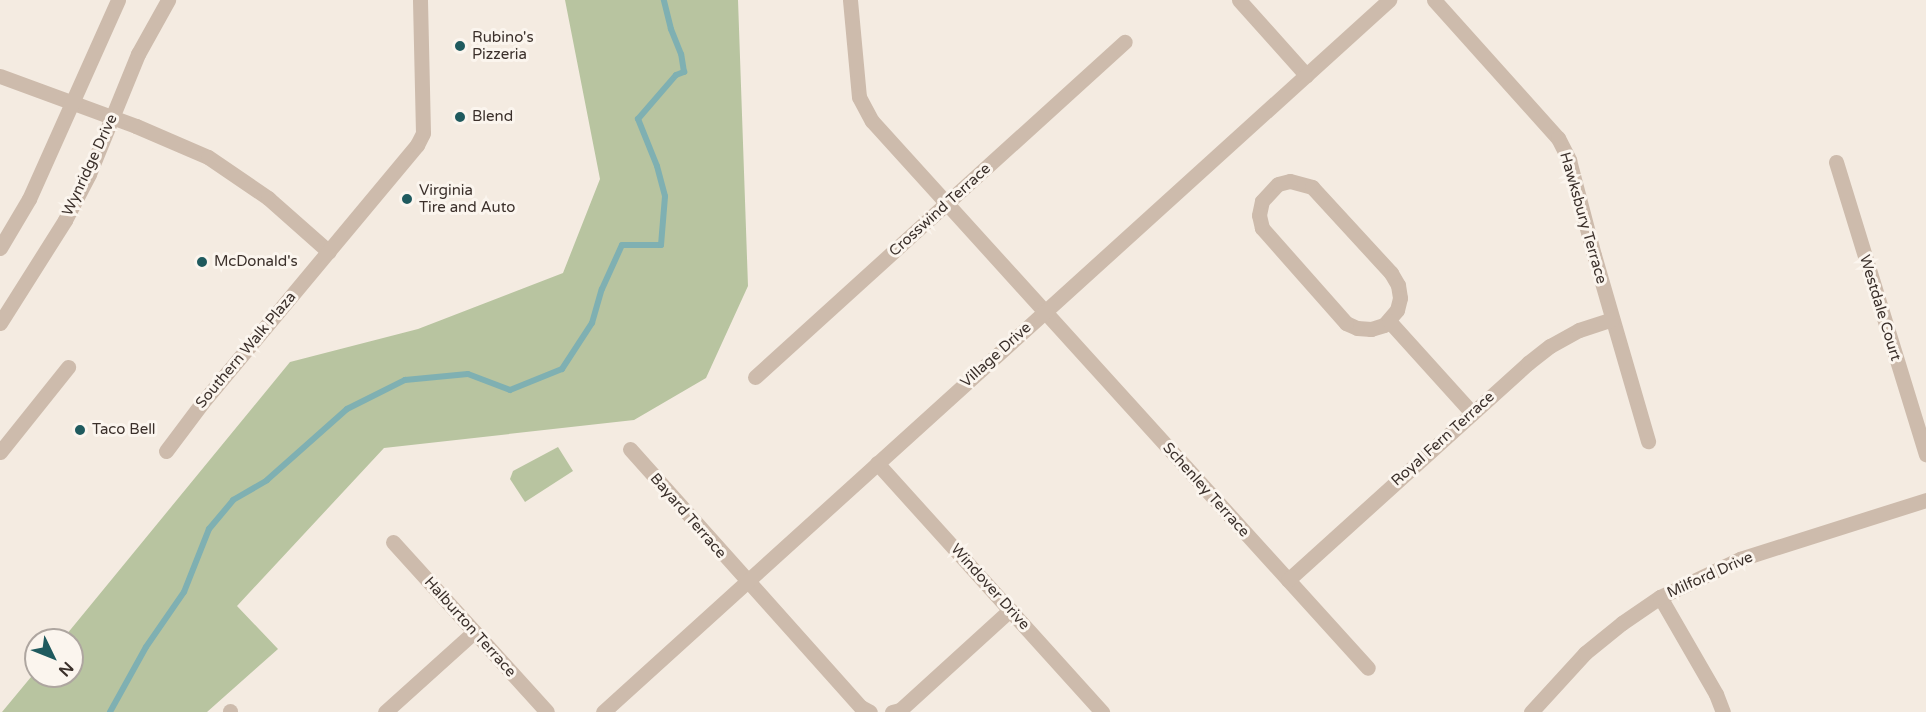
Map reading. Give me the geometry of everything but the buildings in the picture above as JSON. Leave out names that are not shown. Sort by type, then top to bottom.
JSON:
[{"type":"street","points":[[0,248],[29,200],[118,0]]},
{"type":"street","name":"Wynridge Drive","points":[[0,323],[65,220],[89,174],[138,54],[168,0]]},
{"type":"street","name":"Southern Walk Plaza","points":[[166,451],[202,403],[417,145],[423,133],[420,0]]},
{"type":"street","name":"Schenley Terrace","points":[[850,0],[859,97],[865,111],[1368,668]]},
{"type":"street","points":[[1239,0],[1306,75]]},
{"type":"street","name":"Village Drive","points":[[603,712],[1389,0]]},
{"type":"street","name":"Hawksbury Terrace","points":[[1434,0],[1558,138],[1569,160],[1648,441]]},
{"type":"street","name":"Crosswind Terrace","points":[[755,377],[1125,42]]},
{"type":"street","points":[[0,76],[113,117],[208,157],[234,172],[328,252]]},
{"type":"street","name":"Westdale Court","points":[[1836,162],[1926,453]]},
{"type":"street","points":[[1290,181],[1312,188],[1391,273],[1398,285],[1400,298],[1397,310],[1389,321],[1371,329],[1357,328],[1346,322],[1262,228],[1259,215],[1262,201],[1268,191],[1278,184],[1290,181]]},
{"type":"street","name":"Royal Fern Terrace","points":[[1288,580],[1472,413],[1550,346],[1579,330],[1612,319]]},
{"type":"street","points":[[1389,321],[1472,413]]},
{"type":"street","points":[[0,452],[68,368]]},
{"type":"street","name":"Bayard Terrace","points":[[630,449],[746,582],[861,707],[870,712]]},
{"type":"street","name":"Windover Drive","points":[[877,463],[1102,712]]},
{"type":"street","name":"Milford Drive","points":[[1531,712],[1585,653],[1622,622],[1660,597],[1740,559],[1926,500]]},
{"type":"street","name":"Halburton Terrace","points":[[393,542],[547,712]]},
{"type":"street","points":[[1660,597],[1716,694],[1723,712]]},
{"type":"street","points":[[892,712],[900,710],[1010,610]]},
{"type":"street","points":[[386,712],[474,632]]},
{"type":"green space","points":[[565,0],[738,0],[748,286],[706,378],[634,420],[384,448],[237,606],[278,649],[207,712],[2,712],[24,685],[24,688],[84,688],[84,628],[72,628],[290,362],[418,329],[563,273],[600,179]]},
{"type":"green space","points":[[558,447],[573,471],[525,502],[510,479],[513,471]]},
{"type":"waterway","points":[[110,712],[146,647],[184,592],[209,529],[233,500],[267,480],[347,409],[405,380],[468,374],[510,390],[562,369],[592,323],[602,289],[622,245],[661,245],[665,196],[657,166],[638,119],[676,75],[684,72],[681,54],[671,29],[664,0]]},
{"type":"place","name":"Rubino's Pizzeria","points":[[460,46]]},
{"type":"place","name":"Blend","points":[[460,117]]},
{"type":"place","name":"Virginia Tire and Auto","points":[[407,199]]},
{"type":"place","name":"McDonald's","points":[[202,262]]},
{"type":"place","name":"Taco Bell","points":[[80,430]]}]
